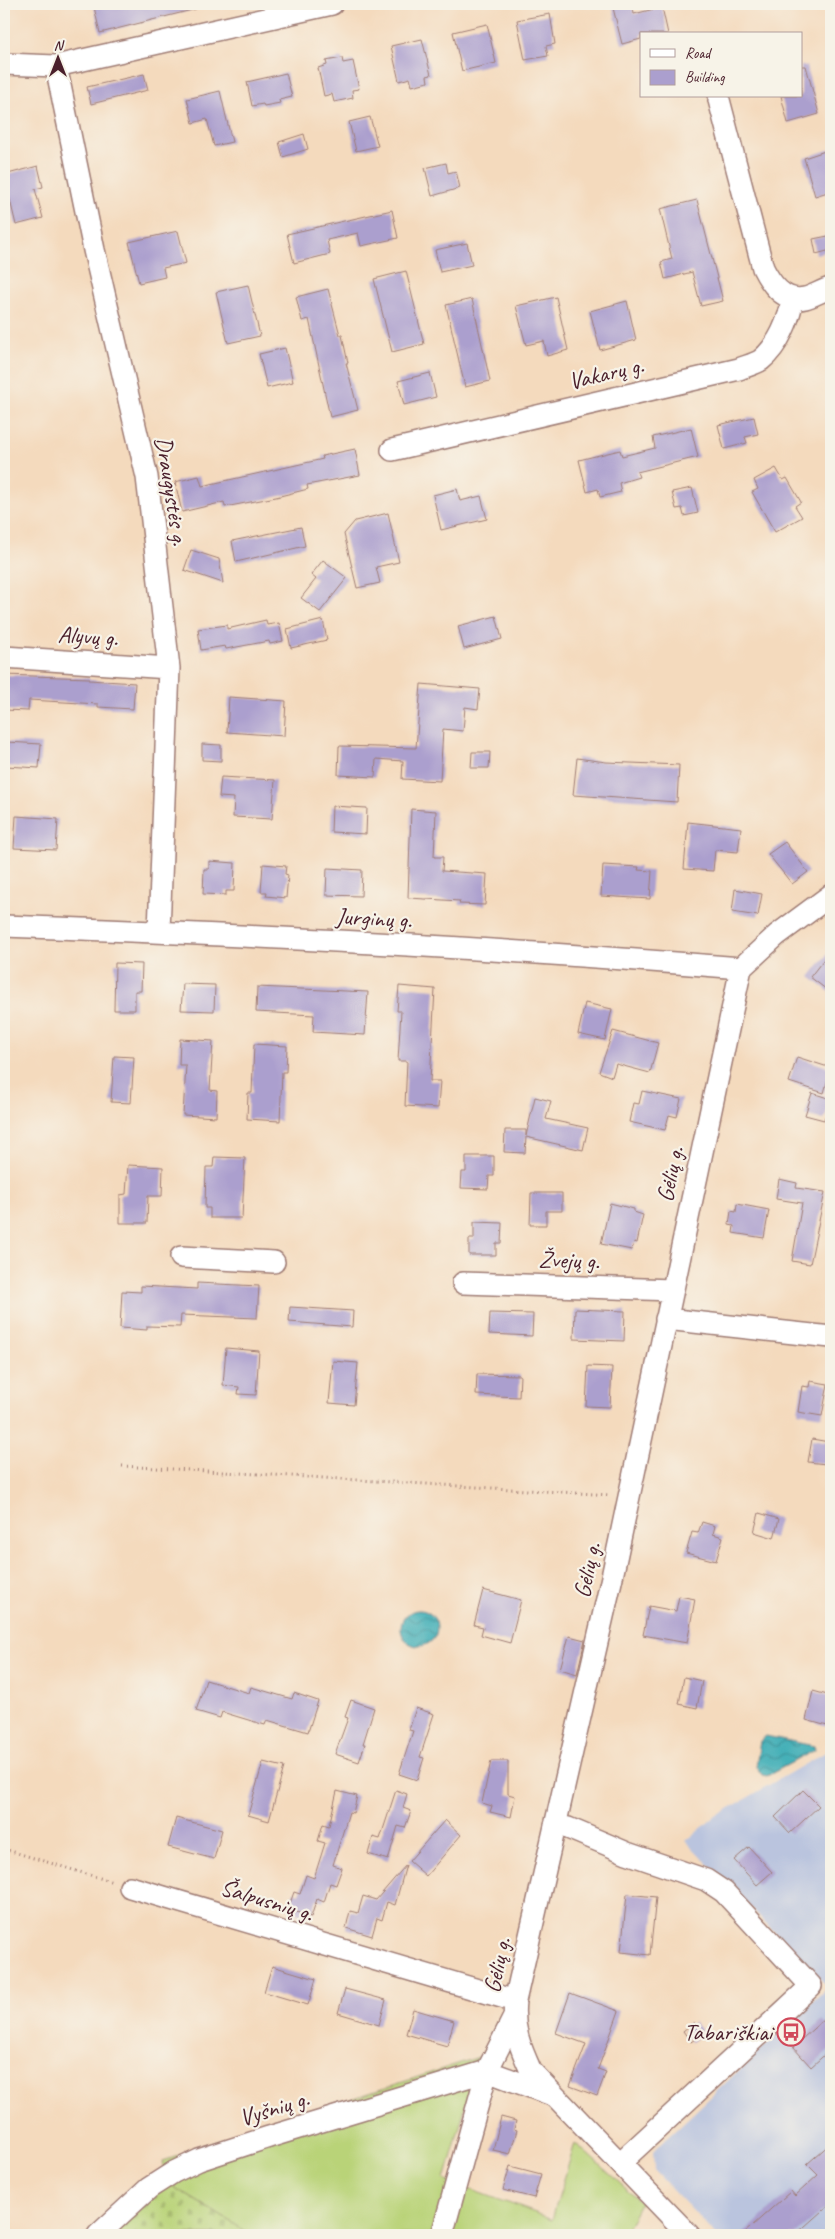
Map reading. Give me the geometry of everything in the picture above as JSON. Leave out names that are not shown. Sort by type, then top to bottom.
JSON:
[{"type":"street","points":[[4,64],[56,66],[332,4]]},
{"type":"street","name":"Draugystės g.","points":[[56,66],[94,250],[147,477],[169,668],[159,931]]},
{"type":"street","points":[[719,100],[763,268],[770,281],[779,291],[793,298],[805,298],[831,288]]},
{"type":"street","name":"Vakarų g.","points":[[392,450],[739,369],[760,360],[772,348],[790,314],[793,298]]},
{"type":"street","name":"Alyvų g.","points":[[4,657],[169,668]]},
{"type":"street","points":[[741,968],[777,935],[831,895]]},
{"type":"street","name":"Jurginų g.","points":[[4,926],[159,931],[619,958],[741,968]]},
{"type":"street","name":"Gėlių g.","points":[[688,2235],[531,2071],[520,2046],[514,2010],[630,1496],[741,968]]},
{"type":"street","points":[[181,1257],[274,1262]]},
{"type":"street","name":"Žvejų g.","points":[[463,1283],[673,1290]]},
{"type":"street","points":[[666,1319],[831,1337]]},
{"type":"street","points":[[555,1825],[568,1828],[627,1853],[706,1880],[724,1892],[811,1986],[620,2163]]},
{"type":"street","name":"Šalpusnių g.","points":[[130,1887],[514,2010]]},
{"type":"street","points":[[442,2235],[487,2071],[514,2010]]},
{"type":"street","points":[[487,2071],[553,2096]]},
{"type":"street","name":"Vyšnių g.","points":[[98,2235],[149,2188],[198,2160],[487,2071]]},
{"type":"path","points":[[122,1466],[630,1496]]},
{"type":"path","points":[[4,1850],[130,1887]]},
{"type":"shaded area","points":[[831,1749],[831,2235],[716,2235],[654,2170],[653,2151],[828,1987],[686,1841],[716,1816]]},
{"type":"green space","points":[[479,2057],[445,2180],[552,2219],[575,2143],[641,2202],[624,2235],[252,2235],[167,2183],[163,2161]]},
{"type":"green space","points":[[167,2183],[252,2235],[111,2235]]},
{"type":"water","points":[[419,1610],[432,1615],[437,1628],[432,1641],[419,1646],[406,1641],[401,1628],[406,1615]]},
{"type":"water","points":[[766,1736],[814,1746],[815,1750],[767,1776],[762,1775],[756,1766],[760,1741]]},
{"type":"building","points":[[105,4],[196,4],[196,9],[100,33],[94,7]]},
{"type":"building","points":[[612,4],[632,4],[634,14],[662,7],[668,32],[640,32],[640,39],[622,44]]},
{"type":"building","points":[[550,14],[555,44],[546,46],[548,56],[525,60],[517,20]]},
{"type":"building","points":[[487,24],[496,63],[462,71],[453,32]]},
{"type":"building","points":[[422,39],[431,75],[427,76],[428,82],[412,86],[410,78],[399,81],[391,46]]},
{"type":"building","points":[[342,58],[343,63],[353,61],[359,89],[352,90],[353,98],[334,102],[332,94],[324,96],[318,68],[327,65],[326,61]]},
{"type":"building","points":[[802,66],[806,66],[819,114],[788,123],[782,98],[802,98]]},
{"type":"building","points":[[286,73],[292,97],[279,100],[280,103],[252,106],[247,82]]},
{"type":"building","points":[[144,74],[148,90],[91,104],[87,87]]},
{"type":"building","points":[[220,91],[232,142],[214,146],[207,119],[193,123],[187,99]]},
{"type":"building","points":[[370,117],[378,146],[356,151],[349,122]]},
{"type":"building","points":[[304,134],[308,149],[283,157],[279,142]]},
{"type":"building","points":[[831,149],[831,191],[815,196],[804,158]]},
{"type":"building","points":[[446,163],[448,173],[456,171],[460,188],[432,196],[425,168]]},
{"type":"building","points":[[38,166],[43,187],[35,189],[43,218],[16,225],[4,175]]},
{"type":"building","points":[[697,200],[723,301],[701,306],[692,272],[665,279],[661,262],[672,259],[660,209]]},
{"type":"building","points":[[392,210],[398,238],[361,246],[358,233],[327,240],[330,254],[294,263],[287,234]]},
{"type":"building","points":[[178,231],[186,263],[163,268],[165,277],[139,283],[129,242]]},
{"type":"building","points":[[828,236],[831,250],[816,254],[813,239]]},
{"type":"building","points":[[467,243],[472,265],[440,272],[435,250]]},
{"type":"building","points":[[406,271],[424,344],[392,352],[374,279]]},
{"type":"building","points":[[248,285],[260,336],[228,343],[216,292]]},
{"type":"building","points":[[328,289],[340,335],[342,335],[348,363],[346,363],[358,410],[330,417],[309,319],[302,321],[296,297]]},
{"type":"building","points":[[556,297],[568,350],[547,356],[544,341],[526,345],[516,306]]},
{"type":"building","points":[[472,299],[490,381],[465,387],[446,305]]},
{"type":"building","points":[[627,301],[636,340],[600,350],[590,311]]},
{"type":"building","points":[[285,348],[293,382],[267,388],[259,354]]},
{"type":"building","points":[[430,373],[436,397],[404,405],[398,381]]},
{"type":"building","points":[[754,417],[758,434],[745,437],[747,443],[724,449],[718,425]]},
{"type":"building","points":[[691,428],[698,457],[637,472],[639,477],[619,483],[621,492],[600,497],[598,489],[587,492],[579,460],[620,450],[622,456],[655,448],[653,437]]},
{"type":"building","points":[[355,449],[360,475],[307,485],[308,489],[276,497],[225,507],[224,502],[182,512],[175,482],[199,476],[202,486],[323,459],[322,456]]},
{"type":"building","points":[[776,468],[783,480],[787,478],[801,502],[795,506],[802,517],[775,532],[752,492],[758,489],[754,480]]},
{"type":"building","points":[[692,488],[698,513],[684,516],[682,508],[676,509],[672,492]]},
{"type":"building","points":[[457,489],[460,501],[481,496],[487,519],[441,530],[433,495]]},
{"type":"building","points":[[388,513],[399,562],[376,567],[380,583],[357,588],[344,534],[355,521]]},
{"type":"building","points":[[301,527],[305,546],[236,562],[232,541]]},
{"type":"building","points":[[191,550],[219,559],[223,583],[184,570]]},
{"type":"building","points":[[323,560],[347,578],[320,612],[301,598],[316,579],[311,575]]},
{"type":"building","points":[[496,616],[502,639],[464,649],[458,626]]},
{"type":"building","points":[[266,620],[267,625],[279,623],[283,641],[270,644],[269,641],[226,649],[225,646],[201,650],[198,629],[227,625],[227,629]]},
{"type":"building","points":[[323,620],[327,640],[291,648],[287,629]]},
{"type":"building","points":[[4,675],[89,678],[89,680],[135,683],[133,709],[98,707],[98,704],[29,700],[28,711],[4,710]]},
{"type":"building","points":[[421,684],[480,689],[478,709],[465,707],[463,731],[443,729],[440,781],[402,779],[403,761],[376,759],[375,777],[338,775],[339,746],[416,748]]},
{"type":"building","points":[[229,697],[286,701],[284,736],[227,732]]},
{"type":"building","points":[[7,742],[41,744],[39,768],[6,766]]},
{"type":"building","points":[[202,744],[221,745],[221,761],[202,760]]},
{"type":"building","points":[[472,752],[490,752],[489,768],[471,768]]},
{"type":"building","points":[[577,758],[606,762],[679,765],[677,802],[573,795]]},
{"type":"building","points":[[221,777],[275,780],[272,819],[233,817],[234,798],[219,797]]},
{"type":"building","points":[[332,806],[367,808],[366,834],[331,832]]},
{"type":"building","points":[[411,809],[436,811],[434,857],[443,857],[442,871],[487,874],[485,905],[459,904],[460,901],[408,898]]},
{"type":"building","points":[[16,816],[58,819],[56,850],[14,848]]},
{"type":"building","points":[[688,822],[741,828],[738,852],[715,850],[713,871],[684,869]]},
{"type":"building","points":[[785,842],[808,872],[792,884],[768,854]]},
{"type":"building","points":[[209,861],[235,863],[234,891],[226,891],[226,895],[203,894],[204,869],[209,869]]},
{"type":"building","points":[[263,864],[286,866],[285,874],[288,875],[286,898],[266,896],[267,892],[261,892]]},
{"type":"building","points":[[603,865],[639,867],[638,870],[652,871],[650,899],[601,896]]},
{"type":"building","points":[[327,868],[362,870],[361,896],[326,895]]},
{"type":"building","points":[[735,889],[762,894],[758,916],[732,912]]},
{"type":"building","points":[[831,950],[831,993],[810,977]]},
{"type":"building","points":[[115,963],[142,964],[141,991],[135,991],[135,1010],[114,1010]]},
{"type":"building","points":[[183,984],[215,985],[214,1011],[181,1010]]},
{"type":"building","points":[[399,986],[435,989],[430,1081],[440,1081],[438,1108],[405,1106],[407,1061],[398,1061],[401,1011],[397,1011]]},
{"type":"building","points":[[257,987],[368,992],[365,1035],[313,1032],[314,1015],[256,1012]]},
{"type":"building","points":[[585,1003],[612,1009],[605,1040],[578,1034]]},
{"type":"building","points":[[613,1031],[658,1043],[650,1073],[616,1064],[612,1077],[599,1072]]},
{"type":"building","points":[[180,1039],[213,1041],[210,1090],[217,1091],[216,1117],[183,1115],[186,1065],[179,1065]]},
{"type":"building","points":[[254,1044],[287,1046],[286,1072],[282,1072],[280,1121],[247,1119],[248,1093],[252,1093]]},
{"type":"building","points":[[114,1056],[134,1057],[131,1103],[111,1102]]},
{"type":"building","points":[[797,1057],[831,1068],[824,1093],[789,1082]]},
{"type":"building","points":[[642,1091],[681,1099],[677,1117],[669,1115],[665,1130],[629,1122],[633,1103],[639,1104]]},
{"type":"building","points":[[812,1093],[831,1099],[824,1120],[805,1115]]},
{"type":"building","points":[[535,1097],[551,1101],[546,1119],[588,1128],[583,1150],[526,1137],[525,1153],[504,1152],[505,1130],[526,1130],[526,1136]]},
{"type":"building","points":[[466,1156],[494,1156],[494,1176],[489,1176],[488,1189],[461,1188],[462,1172],[466,1172]]},
{"type":"building","points":[[214,1157],[245,1158],[242,1218],[210,1218],[210,1208],[205,1208],[206,1167],[213,1167]]},
{"type":"building","points":[[128,1165],[163,1167],[162,1196],[148,1196],[147,1223],[120,1223],[120,1195],[126,1194]]},
{"type":"building","points":[[779,1179],[797,1183],[796,1188],[825,1192],[810,1264],[792,1261],[802,1203],[776,1199]]},
{"type":"building","points":[[531,1193],[562,1193],[562,1211],[546,1211],[546,1225],[530,1225]]},
{"type":"building","points":[[610,1203],[634,1209],[634,1212],[643,1215],[637,1243],[634,1242],[632,1250],[601,1244]]},
{"type":"building","points":[[737,1204],[769,1210],[764,1238],[733,1233],[734,1226],[729,1225],[731,1211],[736,1212]]},
{"type":"building","points":[[474,1222],[502,1223],[501,1243],[496,1243],[496,1255],[469,1255],[469,1239],[474,1239]]},
{"type":"building","points":[[197,1283],[259,1286],[257,1318],[181,1315],[180,1327],[147,1326],[147,1330],[120,1328],[122,1291],[141,1292],[141,1286],[197,1289]]},
{"type":"building","points":[[290,1307],[353,1311],[352,1327],[289,1322]]},
{"type":"building","points":[[575,1309],[625,1311],[624,1341],[574,1339]]},
{"type":"building","points":[[490,1313],[533,1314],[532,1336],[489,1334]]},
{"type":"building","points":[[226,1348],[259,1351],[256,1395],[238,1394],[239,1387],[223,1385]]},
{"type":"building","points":[[333,1361],[358,1363],[354,1405],[329,1403]]},
{"type":"building","points":[[588,1366],[612,1367],[610,1407],[586,1406]]},
{"type":"building","points":[[477,1374],[520,1375],[519,1397],[476,1395]]},
{"type":"building","points":[[810,1381],[828,1384],[822,1416],[798,1412],[802,1386],[809,1387]]},
{"type":"building","points":[[812,1439],[829,1442],[826,1464],[808,1462]]},
{"type":"building","points":[[759,1513],[779,1519],[774,1538],[754,1532]]},
{"type":"building","points":[[702,1522],[715,1526],[713,1534],[723,1537],[716,1561],[686,1553],[692,1532],[698,1533]]},
{"type":"building","points":[[483,1590],[521,1600],[510,1643],[481,1635],[483,1627],[474,1625]]},
{"type":"building","points":[[679,1596],[695,1599],[687,1643],[643,1635],[649,1606],[676,1611]]},
{"type":"building","points":[[569,1636],[585,1640],[577,1674],[560,1669]]},
{"type":"building","points":[[684,1677],[702,1681],[697,1708],[679,1704]]},
{"type":"building","points":[[206,1680],[249,1693],[251,1687],[292,1699],[294,1693],[318,1701],[308,1732],[267,1720],[265,1725],[222,1712],[220,1718],[196,1711]]},
{"type":"building","points":[[813,1691],[831,1696],[831,1727],[806,1720]]},
{"type":"building","points":[[351,1700],[374,1708],[359,1762],[335,1754],[348,1718],[345,1717]]},
{"type":"building","points":[[416,1708],[434,1714],[420,1757],[424,1758],[417,1780],[399,1774],[413,1731],[409,1730]]},
{"type":"building","points":[[491,1761],[508,1761],[508,1794],[515,1796],[511,1817],[490,1812],[492,1806],[482,1803]]},
{"type":"building","points":[[263,1762],[284,1767],[269,1821],[248,1815]]},
{"type":"building","points":[[396,1790],[407,1794],[403,1808],[411,1811],[405,1828],[398,1826],[388,1860],[368,1854],[373,1837],[380,1839]]},
{"type":"building","points":[[803,1790],[819,1806],[790,1833],[775,1817]]},
{"type":"building","points":[[337,1791],[357,1796],[353,1813],[349,1812],[333,1865],[342,1868],[336,1885],[330,1883],[324,1902],[317,1899],[311,1917],[288,1909],[294,1892],[300,1894],[306,1875],[314,1878],[325,1843],[318,1841],[323,1824],[329,1826]]},
{"type":"building","points":[[176,1818],[222,1830],[214,1859],[168,1847]]},
{"type":"building","points":[[445,1820],[461,1835],[426,1876],[409,1861]]},
{"type":"building","points":[[749,1847],[772,1872],[757,1885],[734,1860]]},
{"type":"building","points":[[406,1865],[395,1905],[387,1902],[382,1920],[377,1918],[372,1936],[346,1928],[350,1911],[358,1913],[363,1896],[376,1900]]},
{"type":"building","points":[[627,1894],[656,1897],[650,1955],[621,1952]]},
{"type":"building","points":[[272,1966],[316,1979],[308,2005],[264,1992]]},
{"type":"building","points":[[345,1989],[386,2000],[379,2025],[338,2013]]},
{"type":"building","points":[[570,1993],[619,2011],[598,2069],[606,2072],[597,2096],[570,2086],[586,2044],[556,2033]]},
{"type":"building","points":[[413,2009],[454,2021],[447,2046],[406,2034]]},
{"type":"building","points":[[823,2020],[831,2029],[831,2049],[811,2067],[793,2047]]},
{"type":"building","points":[[694,2022],[703,2033],[691,2042],[683,2031]]},
{"type":"building","points":[[501,2117],[516,2121],[514,2129],[517,2130],[510,2154],[493,2150]]},
{"type":"building","points":[[831,2143],[831,2203],[795,2235],[742,2235],[791,2191],[795,2196],[818,2175],[807,2164]]},
{"type":"building","points":[[510,2166],[541,2174],[534,2198],[503,2190]]},
{"type":"place","name":"Tabariškiai","points":[[791,2032]]}]
